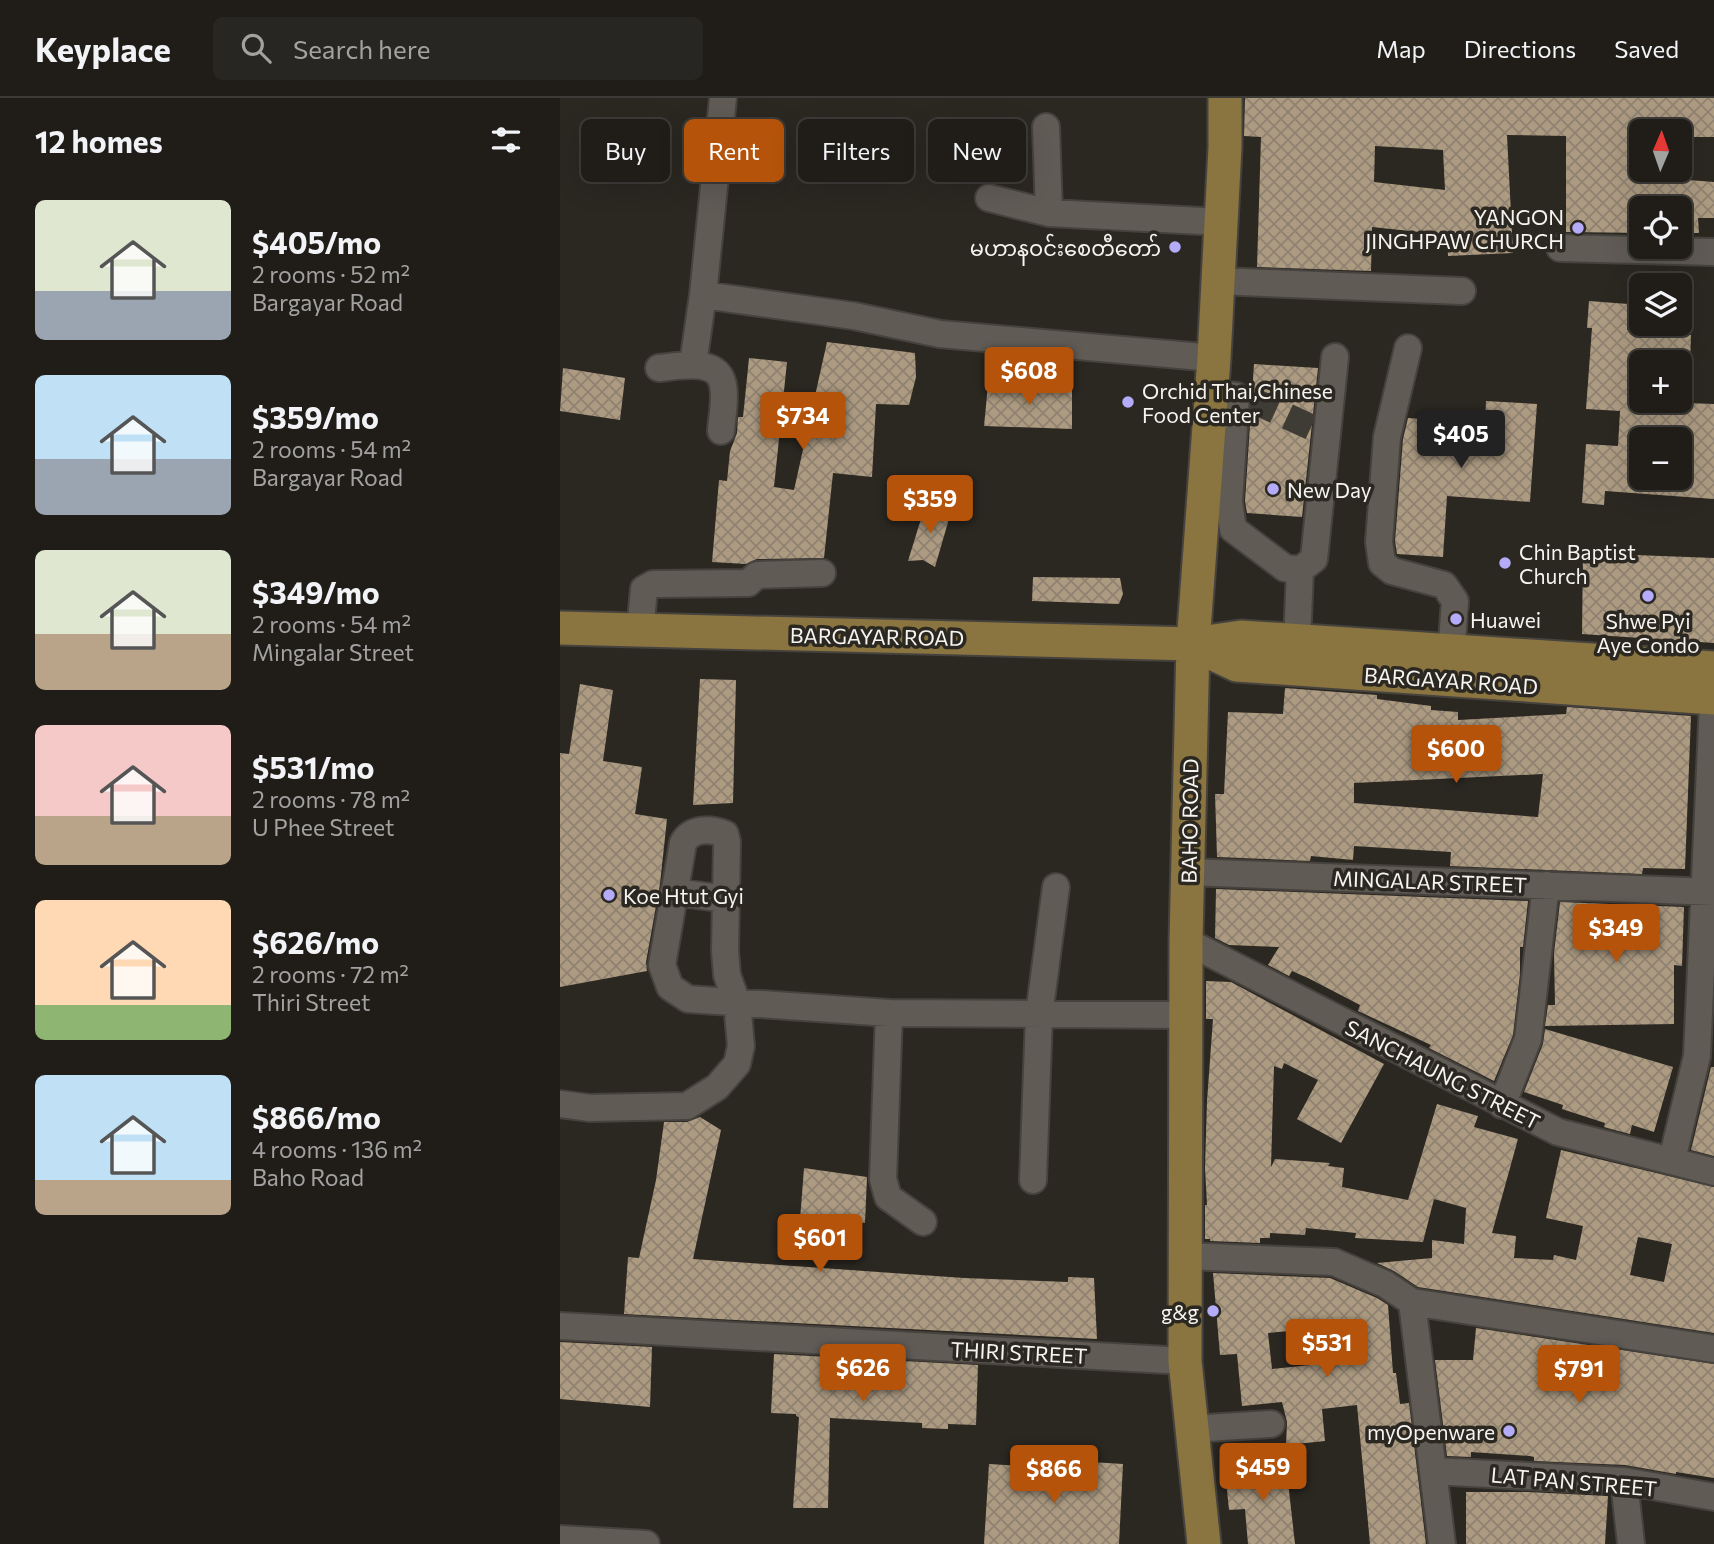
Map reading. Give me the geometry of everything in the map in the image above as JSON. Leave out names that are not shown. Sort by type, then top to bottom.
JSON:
[{"type":"main road","name":"BAHO ROAD","points":[[1204,1544],[1185,1361],[1186,941],[1193,644],[1232,396],[1214,358],[1225,146],[1224,98]]},
{"type":"main road","name":"BARGAYAR ROAD","points":[[560,628],[1193,644],[1241,637],[1297,642],[1451,665],[1714,698]]},
{"type":"main road","name":"BARGAYAR ROAD","points":[[1193,644],[1237,665],[1297,670],[1451,665],[1714,668]]},
{"type":"street","points":[[694,364],[704,295],[723,98]]},
{"type":"street","points":[[1046,127],[1049,213]]},
{"type":"street","points":[[989,198],[1049,213],[1221,222]]},
{"type":"street","points":[[1560,248],[1714,252]]},
{"type":"street","points":[[1218,281],[1462,291]]},
{"type":"street","points":[[704,295],[855,316],[940,334],[1214,358]]},
{"type":"street","points":[[1408,348],[1387,437],[1378,542],[1382,563],[1392,571],[1444,585],[1455,601],[1451,665]]},
{"type":"street","points":[[1232,396],[1228,502],[1233,529],[1285,568],[1300,570],[1314,559],[1322,433],[1335,357]]},
{"type":"street","points":[[659,368],[694,364],[715,371],[723,384],[722,431]]},
{"type":"street","points":[[1297,642],[1300,570]]},
{"type":"street","points":[[640,631],[644,589],[653,584],[748,583],[757,575],[822,573]]},
{"type":"street","points":[[1672,1160],[1705,1056],[1714,668]]},
{"type":"street","points":[[560,1104],[590,1108],[687,1106],[717,1087],[737,1064],[741,1046],[737,1003],[727,975],[727,842],[725,834],[718,831],[693,831],[682,843],[662,965],[670,987],[688,999],[737,1003],[889,1013],[1186,1015]]},
{"type":"street","name":"MINGALAR STREET","points":[[1188,872],[1709,891]]},
{"type":"street","points":[[1502,1105],[1528,1040],[1546,885]]},
{"type":"street","points":[[1033,1180],[1039,1015],[1056,887]]},
{"type":"street","points":[[674,892],[726,899]]},
{"type":"street","name":"SANCHAUNG STREET","points":[[1186,941],[1558,1132],[1714,1172]]},
{"type":"street","points":[[889,1013],[883,1179],[888,1197],[923,1222]]},
{"type":"street","points":[[1185,1256],[1334,1262],[1385,1284],[1412,1302],[1714,1349]]},
{"type":"street","points":[[1412,1302],[1442,1544]]},
{"type":"street","name":"THIRI STREET","points":[[560,1326],[1185,1361]]},
{"type":"street","points":[[1191,1429],[1272,1424]]},
{"type":"street","name":"LAT PAN STREET","points":[[1433,1471],[1624,1481],[1714,1497]]},
{"type":"street","points":[[1624,1481],[1631,1544]]},
{"type":"street","points":[[560,1539],[646,1544]]},
{"type":"building","points":[[1245,98],[1714,98],[1714,137],[1692,137],[1692,119],[1629,119],[1629,182],[1714,182],[1714,218],[1698,218],[1699,233],[1692,233],[1692,196],[1629,196],[1629,233],[1566,232],[1566,136],[1507,135],[1513,253],[1448,256],[1447,235],[1372,227],[1371,271],[1257,267],[1261,137],[1244,136]],"holes":[[[1375,146],[1443,150],[1445,190],[1374,182]]]},
{"type":"building","points":[[1589,301],[1628,304],[1629,336],[1691,336],[1690,350],[1629,350],[1629,413],[1692,413],[1692,403],[1714,404],[1714,499],[1605,491],[1604,505],[1582,503],[1586,444],[1618,446],[1620,411],[1586,409],[1592,328],[1587,328]]},
{"type":"building","points":[[827,342],[915,353],[916,377],[909,405],[876,404],[872,477],[833,473],[824,558],[757,559],[746,564],[712,562],[719,480],[727,481],[730,451],[737,433],[738,417],[743,417],[749,358],[787,362],[774,487],[794,490]]},
{"type":"building","points":[[1254,364],[1318,368],[1302,517],[1247,513],[1245,501]]},
{"type":"building","points":[[563,368],[625,378],[620,420],[560,411]]},
{"type":"building","points":[[988,385],[1072,389],[1072,429],[984,426]]},
{"type":"building","points":[[1486,401],[1537,404],[1530,502],[1447,496],[1443,557],[1397,554],[1395,541],[1403,439],[1408,418],[1485,423]]},
{"type":"building","points":[[939,505],[951,512],[935,567],[923,560],[908,561],[924,509]]},
{"type":"building","name":"Shwe Pyi Aye Condo","points":[[1583,553],[1714,558],[1714,643],[1582,634]]},
{"type":"building","points":[[1033,577],[1120,578],[1123,594],[1119,604],[1032,601]]},
{"type":"building","points":[[700,679],[736,680],[733,803],[693,805]]},
{"type":"building","name":"Koe Htut Gyi","points":[[580,684],[613,690],[603,761],[642,767],[635,814],[667,819],[660,884],[646,962],[647,971],[560,987],[560,753],[569,754]]},
{"type":"building","points":[[1285,688],[1377,695],[1377,699],[1431,706],[1431,710],[1458,712],[1458,720],[1566,714],[1567,707],[1691,716],[1685,869],[1643,868],[1642,874],[1450,866],[1451,852],[1354,846],[1353,860],[1311,856],[1310,861],[1217,857],[1215,794],[1224,794],[1228,712],[1283,714]],"holes":[[[1543,774],[1538,817],[1354,803],[1354,783]]]},
{"type":"building","points":[[1216,889],[1528,901],[1523,947],[1520,947],[1520,974],[1513,1035],[1494,1081],[1429,1048],[1431,1045],[1358,1011],[1360,1005],[1308,978],[1292,971],[1289,976],[1268,965],[1279,947],[1229,945],[1215,938]]},
{"type":"building","points":[[1560,902],[1684,907],[1682,966],[1674,965],[1674,1024],[1545,1026],[1548,1005],[1555,1005],[1554,953]]},
{"type":"building","points":[[1206,981],[1231,982],[1384,1064],[1341,1143],[1297,1119],[1318,1080],[1284,1063],[1282,1069],[1274,1066],[1271,1167],[1275,1159],[1330,1163],[1328,1166],[1344,1168],[1342,1187],[1408,1200],[1437,1104],[1478,1116],[1474,1127],[1518,1139],[1492,1233],[1516,1236],[1514,1258],[1553,1260],[1554,1255],[1576,1260],[1583,1226],[1546,1218],[1561,1150],[1714,1187],[1714,1333],[1418,1287],[1377,1263],[1432,1258],[1432,1240],[1464,1244],[1466,1208],[1434,1199],[1423,1242],[1355,1238],[1356,1233],[1306,1228],[1305,1235],[1270,1233],[1270,1238],[1260,1238],[1260,1243],[1205,1239],[1207,1101],[1213,1019],[1206,1019]],"holes":[[[1638,1237],[1672,1244],[1664,1282],[1630,1275]]]},
{"type":"building","points":[[1545,1029],[1673,1067],[1654,1132],[1632,1125],[1630,1134],[1604,1127],[1605,1123],[1562,1109],[1563,1105],[1524,1092],[1543,1044]]},
{"type":"building","points":[[1711,1067],[1714,1067],[1714,1156],[1691,1150]]},
{"type":"building","points":[[700,1117],[721,1130],[693,1259],[964,1278],[1068,1282],[1068,1277],[1094,1278],[1097,1339],[624,1314],[628,1257],[639,1258],[656,1180],[664,1122],[687,1122]]},
{"type":"building","points":[[804,1168],[867,1177],[865,1223],[800,1220]]},
{"type":"building","points":[[1213,1273],[1330,1278],[1388,1305],[1393,1373],[1396,1373],[1400,1404],[1409,1403],[1426,1544],[1370,1544],[1357,1405],[1322,1409],[1325,1441],[1286,1445],[1287,1422],[1282,1402],[1242,1406],[1237,1354],[1220,1355]],"holes":[[[1335,1327],[1339,1362],[1272,1369],[1268,1333]]]},
{"type":"building","points":[[1476,1328],[1714,1364],[1714,1478],[1625,1465],[1534,1461],[1534,1457],[1530,1456],[1471,1452],[1471,1457],[1447,1456],[1435,1360],[1473,1360]]},
{"type":"building","points":[[560,1342],[652,1347],[650,1407],[560,1399]]},
{"type":"building","points":[[774,1354],[978,1365],[976,1425],[948,1424],[948,1429],[922,1428],[922,1423],[830,1418],[828,1508],[793,1508],[799,1417],[796,1414],[771,1413]]},
{"type":"building","points":[[1075,1461],[1123,1464],[1119,1544],[984,1544],[989,1464],[1075,1469]]},
{"type":"building","points":[[1286,1464],[1295,1544],[1248,1544],[1245,1509],[1229,1510],[1225,1470]]},
{"type":"building","points":[[1466,1492],[1608,1496],[1605,1544],[1466,1544]]},
{"type":"tunnel","points":[[1252,400],[1317,430]]},
{"type":"place","name":"YANGON JINGHPAW CHURCH","points":[[1578,228]]},
{"type":"place","name":"မဟာနဝင်းစေတီတော်","points":[[1175,247]]},
{"type":"place","name":"Orchid Thai,Chinese Food Center","points":[[1128,402]]},
{"type":"place","name":"New Day","points":[[1273,489]]},
{"type":"place","name":"Chin Baptist Church","points":[[1505,563]]},
{"type":"place","name":"Shwe Pyi Aye Condo","points":[[1648,596]]},
{"type":"place","name":"Huawei","points":[[1456,619]]},
{"type":"place","name":"Koe Htut Gyi","points":[[609,895]]},
{"type":"place","name":"g&g","points":[[1213,1311]]},
{"type":"place","name":"myOpenware","points":[[1509,1431]]}]
